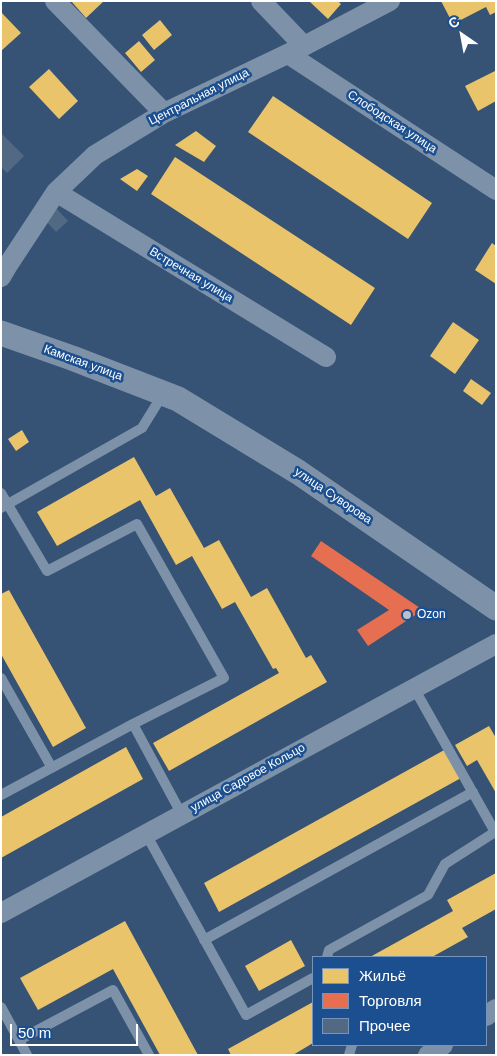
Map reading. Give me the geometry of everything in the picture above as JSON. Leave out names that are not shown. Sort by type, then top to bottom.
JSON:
[{"type":"street","points":[[55,1],[164,113]]},
{"type":"street","name":"Слободская улица","points":[[260,1],[296,50],[496,190]]},
{"type":"street","name":"Центральная улица","points":[[1,277],[56,192],[94,155],[164,113],[296,50],[390,1]]},
{"type":"street","name":"Встречная улица","points":[[56,192],[326,357]]},
{"type":"street","name":"Камская улица","points":[[1,333],[164,393]]},
{"type":"street","name":"улица Суворова","points":[[164,393],[178,399],[298,472],[496,608]]},
{"type":"street","name":"улица Садовое Кольцо","points":[[1,913],[496,644]]},
{"type":"street","points":[[428,1055],[442,1046]]},
{"type":"lane","points":[[5,506],[142,428],[164,393]]},
{"type":"lane","points":[[1,493],[5,506],[47,571],[137,524],[224,678],[133,724],[1,795]]},
{"type":"lane","points":[[1,678],[52,768]]},
{"type":"lane","points":[[327,956],[329,950],[428,895],[445,864],[495,832],[414,688]]},
{"type":"lane","points":[[133,724],[182,815]]},
{"type":"lane","points":[[204,940],[473,792]]},
{"type":"lane","points":[[146,834],[246,1015],[312,979]]},
{"type":"lane","points":[[19,1040],[113,990],[149,1055]]},
{"type":"lane","points":[[1,1007],[27,1055]]},
{"type":"building: Жильё","points":[[71,1],[104,1],[86,18]]},
{"type":"building: Жильё","points":[[309,1],[338,1],[341,4],[328,19]]},
{"type":"building: Жильё","points":[[441,1],[496,1],[496,12],[490,15],[486,7],[453,24]]},
{"type":"building: Жильё","points":[[1,12],[21,33],[1,51]]},
{"type":"building: Жильё","points":[[160,20],[172,35],[154,50],[142,35]]},
{"type":"building: Жильё","points":[[139,41],[155,60],[141,72],[125,53]]},
{"type":"building: Жильё","points":[[49,69],[78,101],[59,119],[29,87]]},
{"type":"building: Жильё","points":[[495,71],[496,101],[478,111],[465,86]]},
{"type":"building: Жильё","points":[[273,96],[432,203],[408,239],[248,132]]},
{"type":"building: Жильё","points":[[196,131],[216,146],[204,162],[175,145]]},
{"type":"building: Жильё","points":[[175,157],[375,288],[351,325],[151,194]]},
{"type":"building: Жильё","points":[[137,169],[148,176],[137,191],[120,179]]},
{"type":"building: Жильё","points":[[492,243],[496,246],[496,284],[475,270]]},
{"type":"building: Жильё","points":[[453,322],[479,340],[455,374],[430,356]]},
{"type":"building: Жильё","points":[[471,379],[491,393],[482,405],[463,391]]},
{"type":"building: Жильё","points":[[22,430],[29,442],[16,451],[8,439]]},
{"type":"building: Жильё","points":[[134,457],[156,496],[170,488],[204,548],[219,540],[251,597],[267,588],[306,658],[311,655],[327,682],[169,771],[153,743],[279,673],[276,668],[273,669],[235,602],[222,609],[192,556],[176,565],[140,500],[57,546],[37,512]]},
{"type":"building: Жильё","points":[[9,590],[86,728],[53,747],[1,654],[1,594]]},
{"type":"building: Жильё","points":[[489,726],[496,738],[496,793],[477,760],[467,766],[455,745]]},
{"type":"building: Жильё","points":[[126,747],[143,779],[1,858],[1,817]]},
{"type":"building: Жильё","points":[[446,749],[461,778],[219,912],[204,883]]},
{"type":"building: Жильё","points":[[496,873],[496,909],[462,928],[468,937],[434,956],[372,956],[453,911],[447,900]]},
{"type":"building: Жильё","points":[[125,921],[198,1055],[160,1055],[113,969],[38,1010],[20,978]]},
{"type":"building: Жильё","points":[[291,940],[305,966],[259,991],[245,966]]},
{"type":"building: Жильё","points":[[312,1003],[312,1044],[293,1055],[231,1055],[228,1049]]},
{"type":"building: Торговля","points":[[321,541],[423,610],[368,646],[357,630],[389,610],[311,556]]},
{"type":"building: Прочее","points":[[1,133],[24,156],[7,173],[1,167]]},
{"type":"building: Прочее","points":[[55,207],[68,221],[56,232],[43,218]]},
{"type":"place","name":"Ozon","points":[[407,615]]}]
